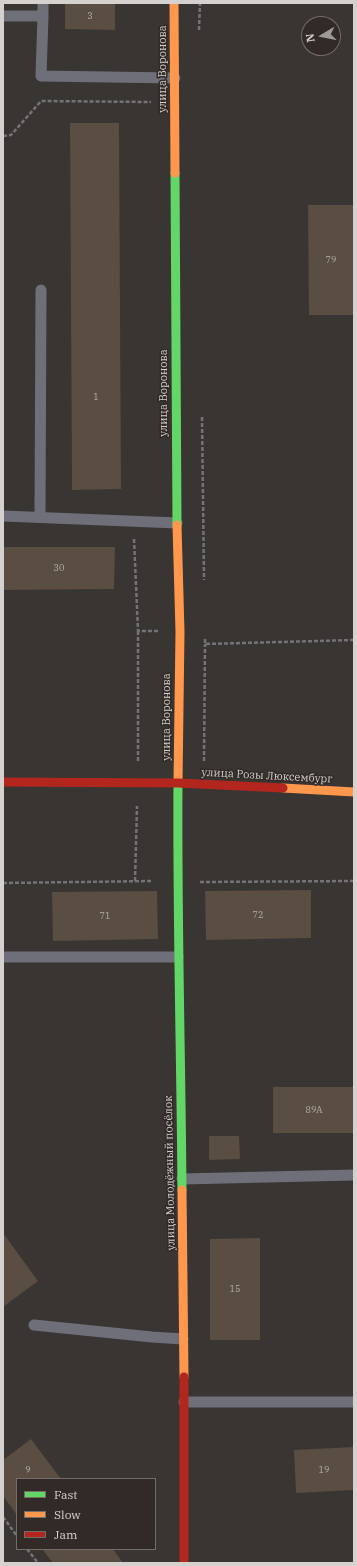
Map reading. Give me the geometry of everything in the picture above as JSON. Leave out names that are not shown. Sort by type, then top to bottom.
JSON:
[{"type":"street","name":"улица Воронова","points":[[174,3],[177,523],[180,632],[178,783]]},
{"type":"street","name":"улица Розы Люксембург","points":[[3,782],[178,783],[354,792]]},
{"type":"street","name":"улица Молодёжный посёлок","points":[[178,783],[177,881],[178,957],[180,983],[184,1339],[184,1563]]},
{"type":"lane","points":[[43,3],[41,76],[175,78]]},
{"type":"lane","points":[[3,16],[43,16]]},
{"type":"lane","points":[[40,516],[41,290]]},
{"type":"lane","points":[[3,516],[40,516],[177,523]]},
{"type":"lane","points":[[3,957],[178,957]]},
{"type":"lane","points":[[182,1179],[354,1175]]},
{"type":"lane","points":[[34,1325],[184,1339]]},
{"type":"lane","points":[[184,1402],[354,1402]]},
{"type":"path","points":[[199,33],[200,3]]},
{"type":"path","points":[[3,136],[11,135],[41,101],[175,103]]},
{"type":"path","points":[[202,410],[204,583]]},
{"type":"path","points":[[134,533],[138,631],[138,782],[135,880]]},
{"type":"path","points":[[138,631],[180,632]]},
{"type":"path","points":[[205,637],[205,644],[354,640]]},
{"type":"path","points":[[3,883],[135,880],[177,881]]},
{"type":"path","points":[[3,1517],[16,1535]]},
{"type":"path","points":[[28,1550],[38,1563]]},
{"type":"building","points":[[65,3],[115,3],[115,30],[65,29]]},
{"type":"building","points":[[70,123],[119,123],[121,489],[72,490]]},
{"type":"building","points":[[308,205],[354,205],[354,315],[309,315]]},
{"type":"building","points":[[3,547],[115,547],[114,589],[3,590]]},
{"type":"building","points":[[311,890],[311,938],[206,940],[205,891]]},
{"type":"building","points":[[157,891],[158,939],[53,941],[52,892]]},
{"type":"building","points":[[273,1087],[354,1087],[354,1133],[273,1133]]},
{"type":"building","points":[[209,1136],[239,1136],[240,1159],[209,1160]]},
{"type":"building","points":[[3,1233],[38,1281],[3,1307]]},
{"type":"building","points":[[260,1238],[260,1340],[210,1340],[210,1239]]},
{"type":"building","points":[[31,1439],[60,1478],[16,1478],[16,1514],[3,1496],[3,1460]]},
{"type":"building","points":[[354,1447],[354,1490],[296,1493],[294,1450]]},
{"type":"building","points":[[43,1550],[114,1550],[123,1563],[53,1563]]},
{"type":"traffic: fast","points":[[175,173],[177,525]]},
{"type":"traffic: fast","points":[[178,782],[182,1190]]},
{"type":"traffic: slow","points":[[174,3],[175,173]]},
{"type":"traffic: slow","points":[[177,525],[180,632],[178,782]]},
{"type":"traffic: slow","points":[[283,788],[354,792]]},
{"type":"traffic: slow","points":[[182,1190],[184,1377]]},
{"type":"traffic: jam","points":[[3,782],[178,783],[283,788]]},
{"type":"traffic: jam","points":[[184,1377],[184,1563]]}]
